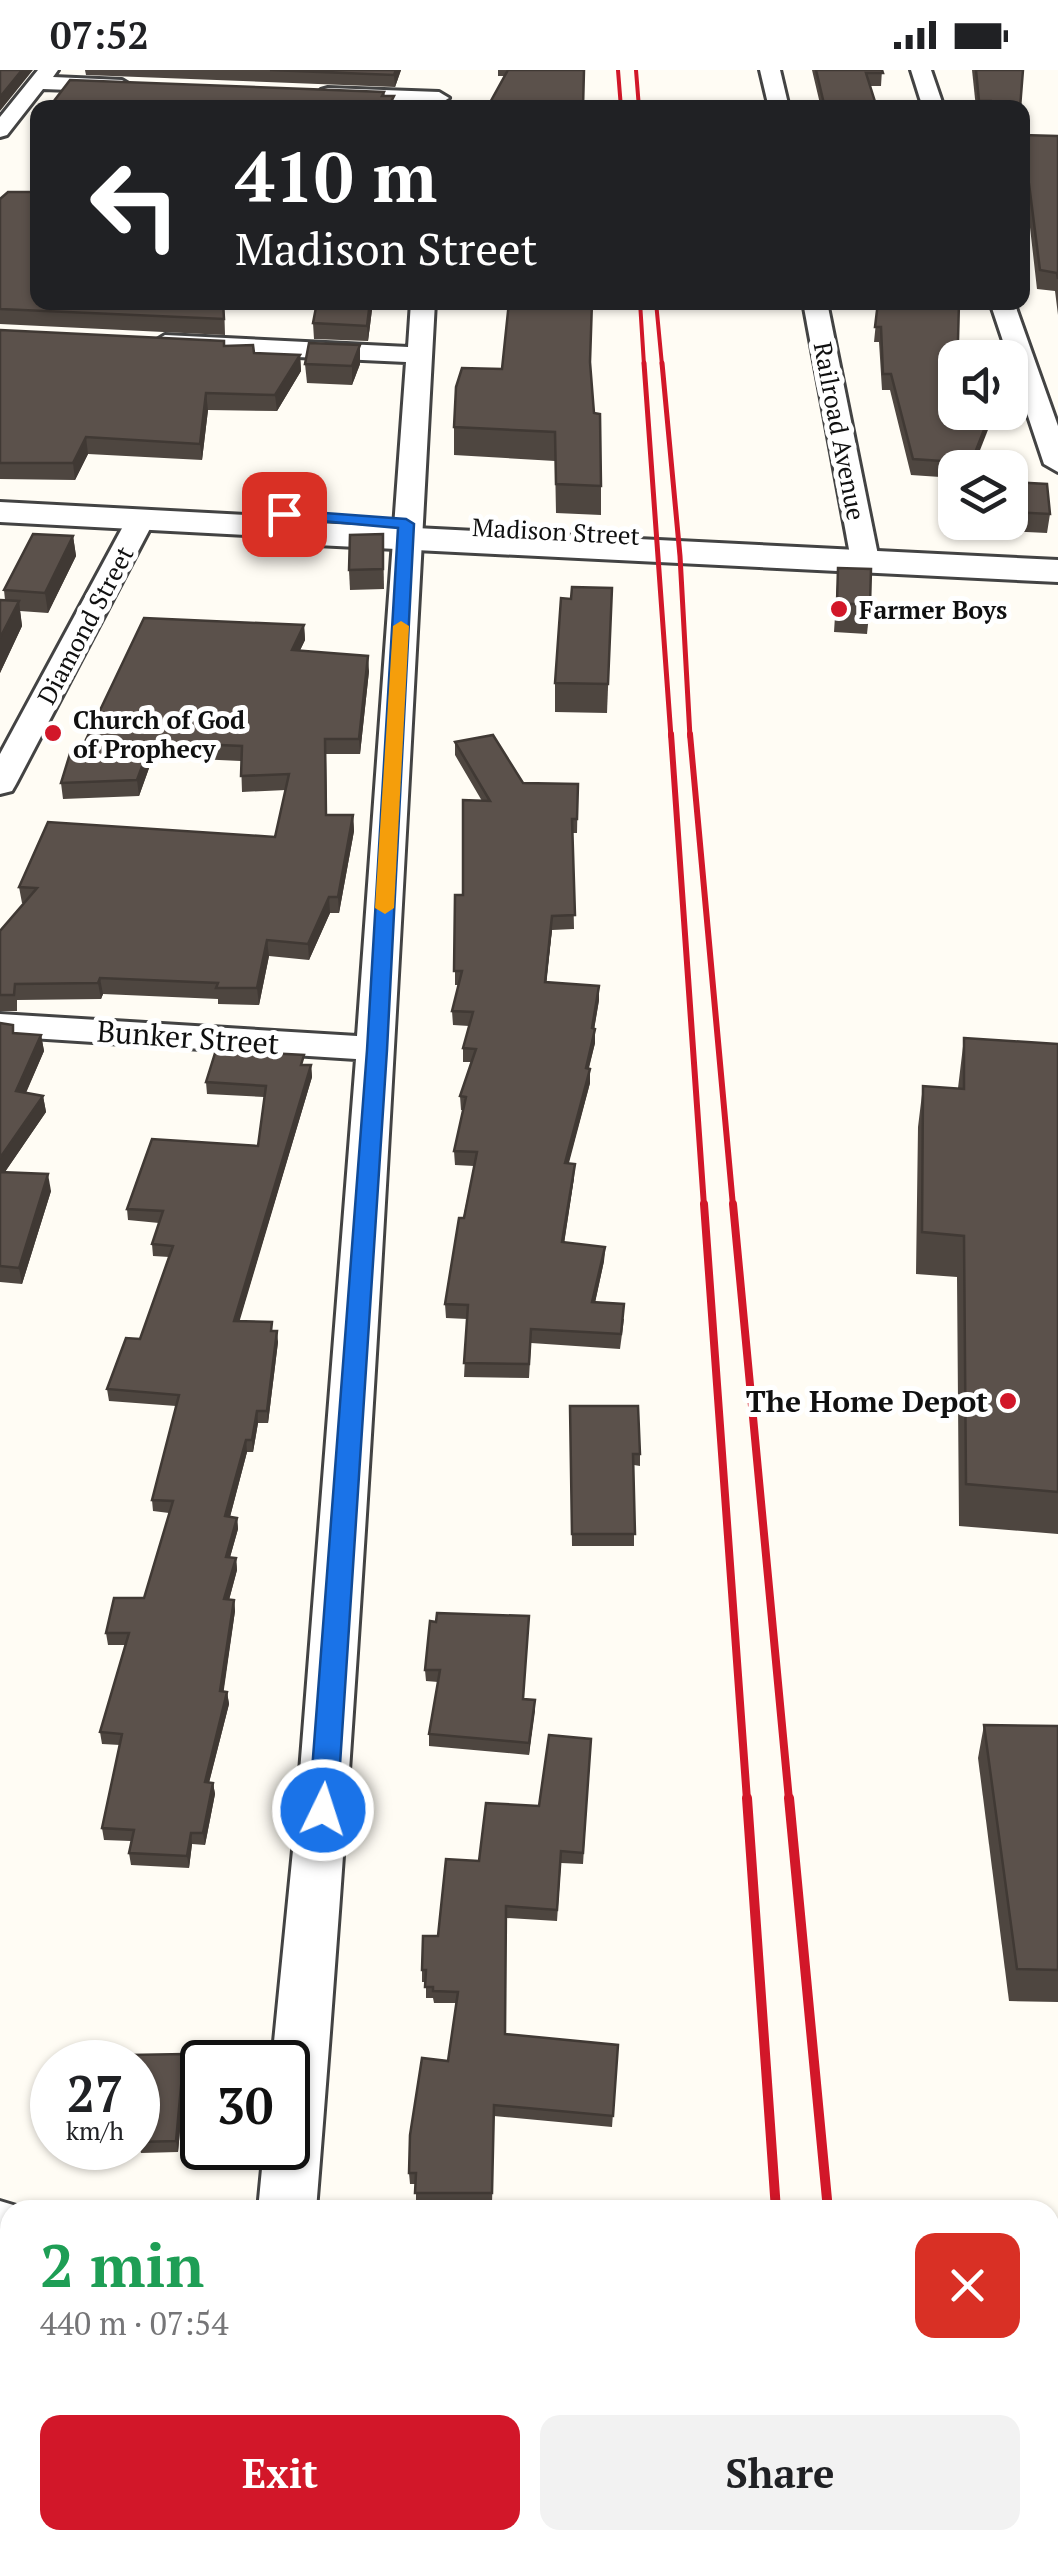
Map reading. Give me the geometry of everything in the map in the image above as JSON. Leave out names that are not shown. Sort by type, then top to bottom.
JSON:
[{"type":"street","points":[[439,100],[442,70]]},
{"type":"street","points":[[770,70],[777,100]]},
{"type":"street","points":[[922,70],[931,100]]},
{"type":"street","points":[[0,131],[43,76],[152,87]]},
{"type":"street","points":[[306,93],[409,100]]},
{"type":"street","points":[[288,2200],[323,1810],[377,1050],[421,310]]},
{"type":"street","name":"Railroad Avenue","points":[[817,310],[865,560]]},
{"type":"street","points":[[1005,310],[1058,464]]},
{"type":"street","points":[[139,342],[417,355]]},
{"type":"street","name":"Madison Street","points":[[0,512],[246,525],[276,532],[406,533],[828,563],[865,560],[1058,571]]},
{"type":"street","name":"Diamond Street","points":[[0,784],[141,519]]},
{"type":"street","name":"Bunker Street","points":[[0,1025],[377,1050]]},
{"type":"building","points":[[0,70],[22,70],[0,97]]},
{"type":"building","points":[[270,70],[396,70],[394,75]]},
{"type":"building","points":[[508,70],[584,70],[583,100],[491,100]]},
{"type":"building","points":[[816,70],[882,70],[883,73],[866,73],[874,100],[823,100]]},
{"type":"building","points":[[976,70],[1023,70],[1021,100],[979,100]]},
{"type":"building","points":[[70,80],[384,92],[382,96],[394,96],[392,100],[55,100]]},
{"type":"building","points":[[1030,135],[1058,136],[1058,279],[1057,273],[1040,270],[1030,192]]},
{"type":"building","points":[[8,192],[30,192],[30,310],[223,310],[224,319],[0,309],[0,199]]},
{"type":"building","points":[[315,310],[369,310],[367,326],[313,323]]},
{"type":"building","points":[[508,310],[592,310],[590,362],[594,413],[600,414],[601,486],[556,484],[555,432],[454,427],[456,387],[462,368],[502,369]]},
{"type":"building","points":[[877,310],[959,310],[958,340],[938,340],[938,430],[984,430],[976,450],[938,450],[938,461],[913,459],[891,374],[883,374],[881,327],[875,327]]},
{"type":"building","points":[[0,330],[224,341],[224,346],[253,345],[254,353],[300,355],[275,395],[206,393],[200,444],[86,437],[73,463],[0,463]]},
{"type":"building","points":[[309,343],[360,345],[352,366],[305,364]]},
{"type":"building","points":[[1028,483],[1047,484],[1050,514],[1028,513]]},
{"type":"building","points":[[33,534],[73,536],[45,593],[4,590]]},
{"type":"building","points":[[383,534],[383,569],[349,570],[350,535]]},
{"type":"building","points":[[838,568],[871,569],[870,605],[837,603]]},
{"type":"building","points":[[572,587],[612,588],[608,684],[555,683],[561,598],[571,599]]},
{"type":"building","points":[[0,600],[19,601],[0,638]]},
{"type":"building","points":[[144,618],[304,625],[292,650],[368,656],[359,739],[325,739],[326,815],[353,815],[338,897],[329,897],[308,944],[267,940],[257,988],[100,978],[98,983],[15,984],[14,995],[0,995],[0,931],[37,888],[19,887],[48,822],[275,837],[289,774],[241,776],[242,746],[151,742],[137,780],[61,783],[72,747],[82,748]]},
{"type":"building","points":[[493,735],[523,783],[578,784],[577,819],[572,819],[575,915],[552,916],[545,982],[599,986],[586,1068],[590,1069],[565,1163],[575,1164],[562,1242],[605,1247],[592,1302],[624,1304],[621,1334],[531,1329],[529,1364],[464,1363],[468,1305],[445,1304],[459,1218],[464,1218],[477,1152],[454,1151],[466,1097],[460,1096],[476,1049],[463,1048],[473,1012],[452,1011],[462,971],[454,971],[455,895],[463,895],[463,800],[490,801],[455,742]]},
{"type":"building","points":[[0,1023],[13,1025],[13,1033],[41,1035],[16,1091],[43,1096],[0,1158]]},
{"type":"building","name":"The Home Depot","points":[[964,1038],[1058,1044],[1058,1492],[966,1484],[964,1236],[922,1232],[923,1086],[964,1089]]},
{"type":"building","points":[[216,1050],[304,1055],[301,1065],[311,1065],[234,1321],[272,1322],[271,1331],[277,1331],[267,1411],[257,1411],[252,1440],[246,1440],[225,1516],[237,1518],[226,1557],[236,1558],[224,1599],[234,1600],[220,1691],[227,1692],[205,1782],[213,1783],[203,1833],[191,1833],[187,1856],[129,1853],[134,1830],[102,1828],[122,1734],[100,1732],[129,1633],[106,1633],[114,1598],[144,1598],[173,1501],[152,1500],[179,1395],[107,1389],[126,1338],[140,1339],[173,1246],[152,1244],[163,1211],[127,1209],[152,1139],[258,1146],[266,1086],[206,1082]]},
{"type":"building","points":[[0,1172],[48,1174],[19,1268],[0,1266]]},
{"type":"building","points":[[570,1406],[638,1406],[640,1454],[633,1454],[635,1534],[572,1534]]},
{"type":"building","points":[[437,1613],[529,1616],[523,1699],[535,1700],[529,1743],[429,1734],[440,1670],[425,1670],[430,1621],[436,1622]]},
{"type":"building","points":[[984,1725],[1058,1726],[1058,1970],[1017,1969]]},
{"type":"building","points":[[549,1735],[591,1739],[583,1853],[561,1851],[557,1910],[506,1906],[505,2034],[618,2045],[613,2116],[494,2105],[492,2193],[415,2193],[416,2173],[409,2173],[410,2135],[422,2058],[448,2061],[458,1992],[425,1987],[423,1936],[438,1936],[446,1859],[479,1861],[486,1803],[539,1806]]},
{"type":"building","points":[[160,2054],[180,2054],[176,2141],[160,2141]]},
{"type":"railway","points":[[618,70],[620,100]]},
{"type":"railway","points":[[636,70],[638,100]]},
{"type":"railway","points":[[641,310],[644,365]]},
{"type":"railway","points":[[657,310],[662,365]]},
{"type":"railway","points":[[644,363],[671,737]]},
{"type":"railway","points":[[662,363],[680,556],[690,737]]},
{"type":"railway","points":[[671,734],[704,1206]]},
{"type":"railway","points":[[690,734],[733,1206]]},
{"type":"railway","points":[[704,1204],[747,1800]]},
{"type":"railway","points":[[733,1204],[789,1800]]},
{"type":"railway","points":[[747,1798],[775,2200]]},
{"type":"railway","points":[[789,1798],[827,2200]]},
{"type":"slow traffic","points":[[385,908],[401,626]]},
{"type":"place","name":"Farmer Boys","points":[[839,609]]},
{"type":"place","name":"Church of God of Prophecy","points":[[53,733]]},
{"type":"place","name":"The Home Depot","points":[[1008,1401]]},
{"type":"route","points":[[284,514],[406,524],[377,1050],[323,1810]]}]
